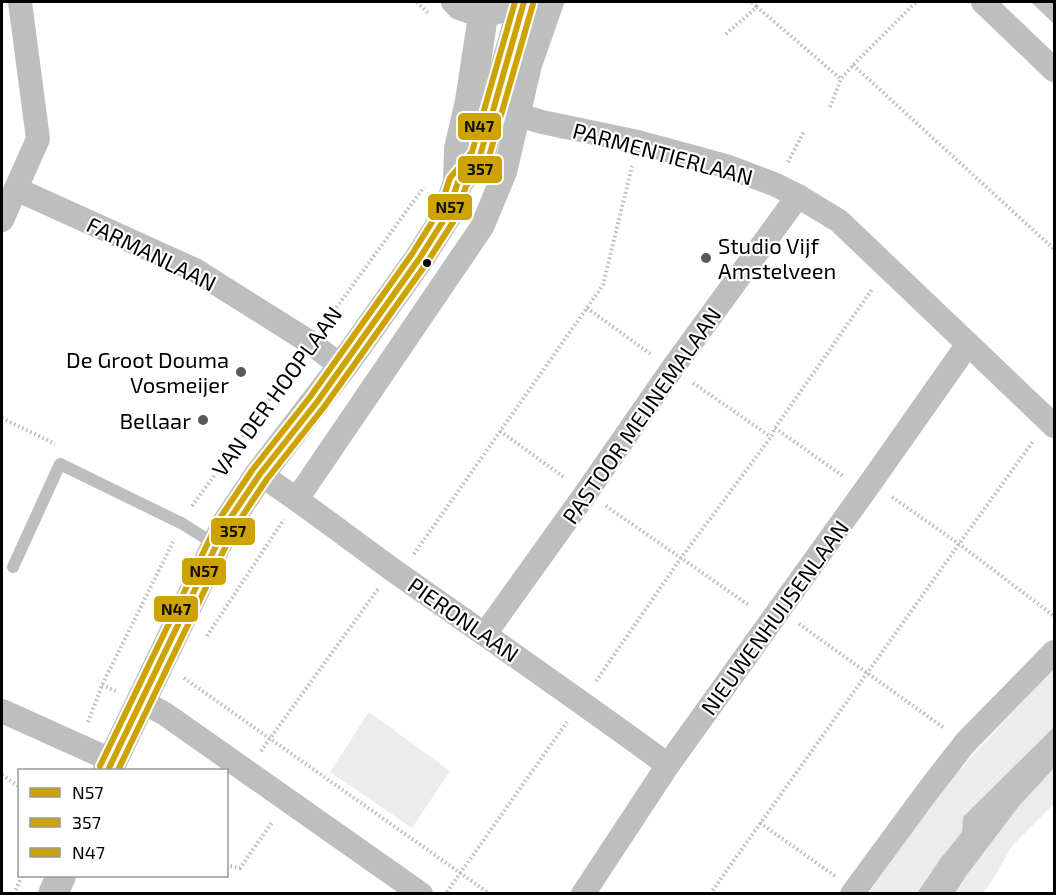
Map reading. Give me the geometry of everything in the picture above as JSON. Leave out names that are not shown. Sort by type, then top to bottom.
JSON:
[{"type":"street","points":[[2,220],[38,139],[20,2]]},
{"type":"street","points":[[453,2],[459,8],[482,9],[538,3]]},
{"type":"street","points":[[983,2],[1054,70]]},
{"type":"street","name":"VAN DER HOOPLAAN","points":[[111,766],[153,707],[216,545],[227,523],[260,474],[342,368],[419,260],[447,215],[459,182],[480,156],[494,107],[538,3]]},
{"type":"street","name":"VAN DER HOOPLAAN","points":[[297,499],[482,227],[506,172],[494,107],[482,9]]},
{"type":"street","name":"PARMENTIERLAAN","points":[[494,107],[542,122],[638,142],[726,166],[798,196],[838,221],[1052,423]]},
{"type":"street","name":"FARMANLAAN","points":[[16,189],[195,270],[311,343],[342,368]]},
{"type":"street","name":"PASTOOR MEIJNEMALAAN","points":[[485,634],[672,369],[798,196]]},
{"type":"street","name":"NIEUWENHUIJSENLAAN","points":[[583,894],[668,765],[968,344]]},
{"type":"street","name":"PIERONLAAN","points":[[260,474],[582,701],[668,765]]},
{"type":"street","points":[[854,892],[965,743],[1054,652]]},
{"type":"street","points":[[153,707],[422,894]]},
{"type":"street","points":[[2,711],[79,746],[111,766]]},
{"type":"street","points":[[53,894],[61,877]]},
{"type":"lane","points":[[13,567],[60,464],[183,524],[216,545]]},
{"type":"path","points":[[752,2],[841,79]]},
{"type":"path","points":[[830,107],[841,79],[916,2]]},
{"type":"path","points":[[726,34],[757,7]]},
{"type":"path","points":[[853,65],[1054,249]]},
{"type":"path","points":[[776,185],[804,131]]},
{"type":"path","points":[[247,771],[500,431],[603,285],[638,142]]},
{"type":"path","name":"VAN DER HOOPLAAN","points":[[79,746],[102,686],[191,506],[424,187],[427,179]]},
{"type":"path","points":[[447,894],[681,558],[771,437],[775,428],[888,268]]},
{"type":"path","points":[[2,418],[57,446],[60,464]]},
{"type":"path","points":[[710,894],[958,544],[1052,423]]},
{"type":"path","points":[[775,428],[958,544],[1054,616]]},
{"type":"path","points":[[500,431],[681,558],[868,673],[965,743]]},
{"type":"path","points":[[203,641],[297,499]]},
{"type":"path","points":[[153,707],[184,678],[189,669]]},
{"type":"path","points":[[184,678],[490,894]]},
{"type":"path","points":[[2,775],[18,786]]},
{"type":"path","points":[[228,865],[240,868],[288,800]]},
{"type":"path","points":[[760,823],[854,892]]},
{"type":"path","points":[[14,894],[22,877]]},
{"type":"shaded area","points":[[1031,2],[1054,2],[1054,24]]},
{"type":"shaded area","points":[[1054,668],[1054,727],[963,817],[962,832],[917,893],[868,894],[920,816],[941,790]]},
{"type":"shaded area","points":[[369,712],[450,771],[412,828],[330,772]]},
{"type":"shaded area","points":[[1054,727],[1054,768],[1019,806],[955,893],[917,893],[962,832],[963,817]]},
{"type":"shaded area","points":[[1054,768],[1054,804],[1012,846],[983,893],[955,894],[1019,806]]},
{"type":"transit line","name":"N47","points":[[100,766],[220,518],[253,469],[310,397],[412,254],[439,211],[450,178],[472,152],[515,2]]},
{"type":"transit line","name":"N57","points":[[108,769],[227,523],[260,474],[317,402],[419,259],[447,215],[458,182],[480,156],[524,2]]},
{"type":"transit line","name":"357","points":[[118,769],[235,527],[267,479],[324,407],[426,264],[455,219],[466,186],[488,160],[533,4]]},
{"type":"place","name":"Studio Vijf Amstelveen","points":[[706,258]]},
{"type":"place","name":"De Groot Douma Vosmeijer","points":[[241,372]]},
{"type":"place","name":"Bellaar","points":[[203,420]]}]
